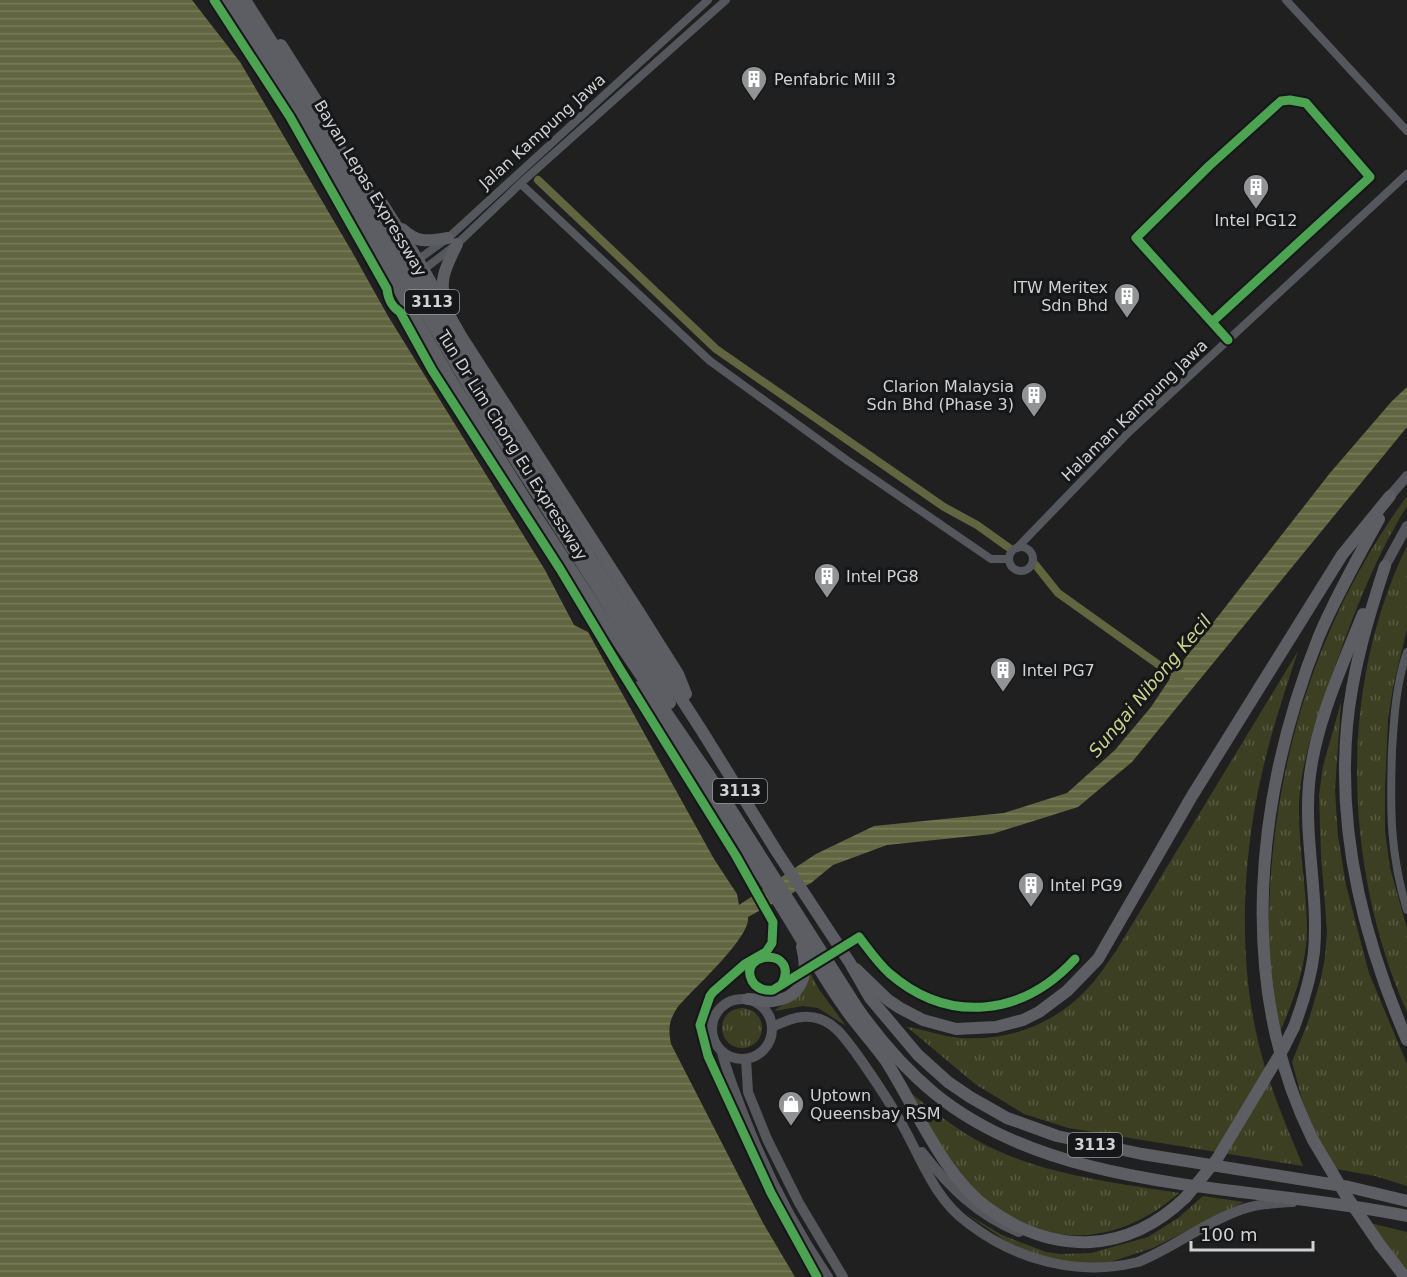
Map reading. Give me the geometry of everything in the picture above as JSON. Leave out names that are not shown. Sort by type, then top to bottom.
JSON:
[{"type":"highway","name":"Tun Dr Lim Chong Eu Expressway","points":[[222,0],[302,122],[476,420],[623,649],[711,778]]},
{"type":"highway","name":"Bayan Lepas Expressway","points":[[234,0],[345,176],[477,400],[615,606]]},
{"type":"highway","name":"Bayan Lepas Expressway","points":[[245,0],[376,205],[503,423],[574,535],[615,606]]},
{"type":"highway","name":"Tun Dr Lim Chong Eu Expressway","points":[[251,0],[421,265],[461,336],[678,674],[702,731]]},
{"type":"highway","points":[[344,197],[354,207],[386,257],[395,265],[408,272],[421,265]]},
{"type":"highway","points":[[384,207],[403,230],[414,239],[453,241],[442,283],[444,295],[461,336]]},
{"type":"highway","points":[[850,963],[888,1000],[900,1008],[923,1020],[956,1029],[996,1027],[1023,1020],[1039,1012],[1067,991],[1098,959],[1197,787],[1342,555],[1390,496]]},
{"type":"highway","points":[[1390,496],[1338,596],[1305,675],[1287,733],[1276,778],[1266,849],[1263,950],[1267,995],[1285,1068],[1302,1119],[1345,1194],[1405,1277]]},
{"type":"highway","points":[[797,931],[842,1004],[884,1059],[926,1132],[958,1179],[974,1196],[1004,1219],[1032,1234],[1056,1241],[1091,1242],[1133,1232],[1156,1221],[1186,1197],[1206,1175],[1283,1049],[1300,1011],[1314,951],[1307,821],[1313,758],[1344,662],[1385,566]]},
{"type":"highway","points":[[1385,566],[1361,646],[1352,694],[1346,750],[1346,806],[1353,868],[1360,903],[1376,962],[1407,1040]]},
{"type":"highway","name":"Tun Dr Lim Chong Eu Expressway","points":[[615,606],[702,731],[870,998],[918,1055],[948,1082],[970,1097],[1019,1123],[1057,1136],[1117,1150],[1349,1187],[1407,1201]]},
{"type":"highway","name":"Tun Dr Lim Chong Eu Expressway","points":[[615,606],[760,865],[789,910],[878,1038],[917,1079],[935,1094],[970,1118],[1014,1141],[1066,1160],[1178,1183],[1374,1209],[1407,1216]]},
{"type":"highway","points":[[623,649],[629,671],[760,865]]},
{"type":"highway","points":[[748,999],[774,1001],[783,999],[797,988],[806,971],[797,931],[789,910]]},
{"type":"main road","points":[[1390,496],[1407,476]]},
{"type":"main road","points":[[1385,566],[1407,526]]},
{"type":"main road","points":[[722,1052],[738,1059],[746,1059],[768,1045],[772,1027],[770,1017],[757,1002],[748,999],[732,1000],[719,1009],[714,1016],[711,1031],[713,1039],[722,1052],[726,1069],[752,1137],[773,1184],[828,1277]]},
{"type":"main road","points":[[772,1027],[796,1017],[818,1018],[829,1023],[844,1037],[941,1178],[971,1206],[1002,1225],[1019,1232],[1056,1241]]},
{"type":"main road","points":[[746,1059],[748,1092],[767,1139],[799,1203],[843,1277]]},
{"type":"main road","points":[[904,1127],[929,1178],[946,1203],[958,1215],[977,1230],[1014,1252],[1064,1270],[1091,1271],[1118,1268],[1157,1253],[1235,1212],[1264,1204],[1308,1201]]},
{"type":"street","name":"Jalan Kampung Jawa","points":[[453,241],[708,0]]},
{"type":"street","name":"Jalan Kampung Jawa","points":[[421,265],[521,184],[726,0]]},
{"type":"street","points":[[1286,0],[1407,131]]},
{"type":"street","points":[[1212,322],[1370,177],[1306,103],[1290,99],[1281,101],[1209,166],[1136,238],[1228,340]]},
{"type":"street","name":"Halaman Kampung Jawa","points":[[1017,548],[1129,432],[1407,174]]},
{"type":"street","points":[[521,184],[710,361],[848,461],[991,559],[1009,559]]},
{"type":"street","points":[[392,277],[403,269]]},
{"type":"street","points":[[1022,547],[1030,551],[1033,557],[1031,566],[1018,571],[1012,567],[1009,559],[1017,548],[1022,547]]},
{"type":"street","points":[[1407,652],[1394,723],[1391,780],[1391,835],[1394,859],[1407,910]]},
{"type":"green space","points":[[1407,496],[1407,506],[1373,570],[1355,614],[1306,757],[1299,804],[1307,915],[1306,945],[1298,985],[1278,1036],[1269,963],[1269,900],[1274,838],[1284,778],[1299,718],[1318,660],[1343,603],[1372,549]]},
{"type":"green space","points":[[1407,546],[1407,629],[1393,687],[1388,720],[1385,831],[1390,868],[1407,928],[1407,1012],[1386,957],[1371,899],[1361,839],[1357,779],[1360,719],[1369,659],[1384,601]]},
{"type":"green space","points":[[1298,651],[1278,712],[1255,806],[1247,873],[1245,942],[1252,1009],[1262,1057],[1303,1166],[1068,1128],[1024,1114],[975,1084],[907,1027],[954,1037],[997,1037],[1030,1028],[1075,1001],[1096,979],[1116,951]]},
{"type":"green space","points":[[1341,702],[1335,790],[1338,836],[1346,885],[1369,973],[1407,1064],[1407,1186],[1375,1176],[1336,1169],[1308,1121],[1292,1062],[1309,1019],[1325,957],[1327,931],[1319,795],[1323,766]]},
{"type":"green space","points":[[809,970],[818,988],[846,1026],[818,1008],[803,1006],[774,1011],[798,996],[807,980]]},
{"type":"green space","points":[[742,1008],[756,1014],[762,1028],[756,1042],[742,1048],[728,1042],[722,1028],[728,1014]]},
{"type":"green space","points":[[912,1094],[963,1132],[1018,1159],[1109,1182],[1179,1193],[1153,1213],[1125,1226],[1097,1234],[1069,1235],[1041,1230],[1014,1220],[989,1202],[965,1179],[943,1148]]},
{"type":"green space","points":[[1203,1196],[1244,1202],[1153,1248],[1104,1264],[1059,1264],[1009,1243],[965,1213],[1002,1235],[1046,1252],[1091,1253],[1148,1237],[1178,1218]]},
{"type":"green space","points":[[1366,1222],[1407,1232],[1407,1269]]},
{"type":"shaded area","points":[[0,0],[192,0],[240,62],[388,316],[545,570],[574,625],[588,632],[714,859],[737,894],[739,905],[816,854],[874,826],[1004,813],[1067,793],[1115,750],[1151,707],[1173,674],[1330,473],[1392,401],[1407,387],[1407,427],[1132,762],[1078,807],[992,834],[887,845],[833,865],[811,883],[748,917],[740,938],[731,950],[677,1008],[670,1025],[671,1044],[763,1223],[795,1277],[0,1277]]},
{"type":"waterway","points":[[538,180],[716,349],[944,507],[977,525],[1012,550]]},
{"type":"waterway","name":"Sungai Nibong Kecil","points":[[1034,563],[1058,593],[1180,680]]},
{"type":"cycle path","points":[[214,0],[290,117],[387,289],[390,302],[400,312],[432,370],[560,569],[736,856],[773,922],[772,943],[766,952],[745,964],[713,992],[700,1025],[708,1056],[771,1193],[817,1277]]},
{"type":"cycle path","points":[[1212,322],[1370,177],[1306,103],[1281,101],[1209,166],[1136,238],[1228,340]]},
{"type":"cycle path","points":[[782,984],[785,972],[783,964],[776,959],[768,957],[753,964],[750,971],[754,984],[761,989],[773,990],[859,937],[885,969],[912,990],[936,1001],[961,1006],[985,1007],[1009,1002],[1032,993],[1055,978],[1075,959]]},
{"type":"place","name":"Penfabric Mill 3","points":[[754,102]]},
{"type":"place","name":"Intel PG12","points":[[1256,210]]},
{"type":"place","name":"ITW Meritex Sdn Bhd","points":[[1127,319]]},
{"type":"place","name":"Clarion Malaysia Sdn Bhd (Phase 3)","points":[[1034,418]]},
{"type":"place","name":"Intel PG8","points":[[827,599]]},
{"type":"place","name":"Intel PG7","points":[[1003,693]]},
{"type":"place","name":"Intel PG9","points":[[1031,908]]},
{"type":"place","name":"Uptown Queensbay RSM","points":[[791,1127]]}]
